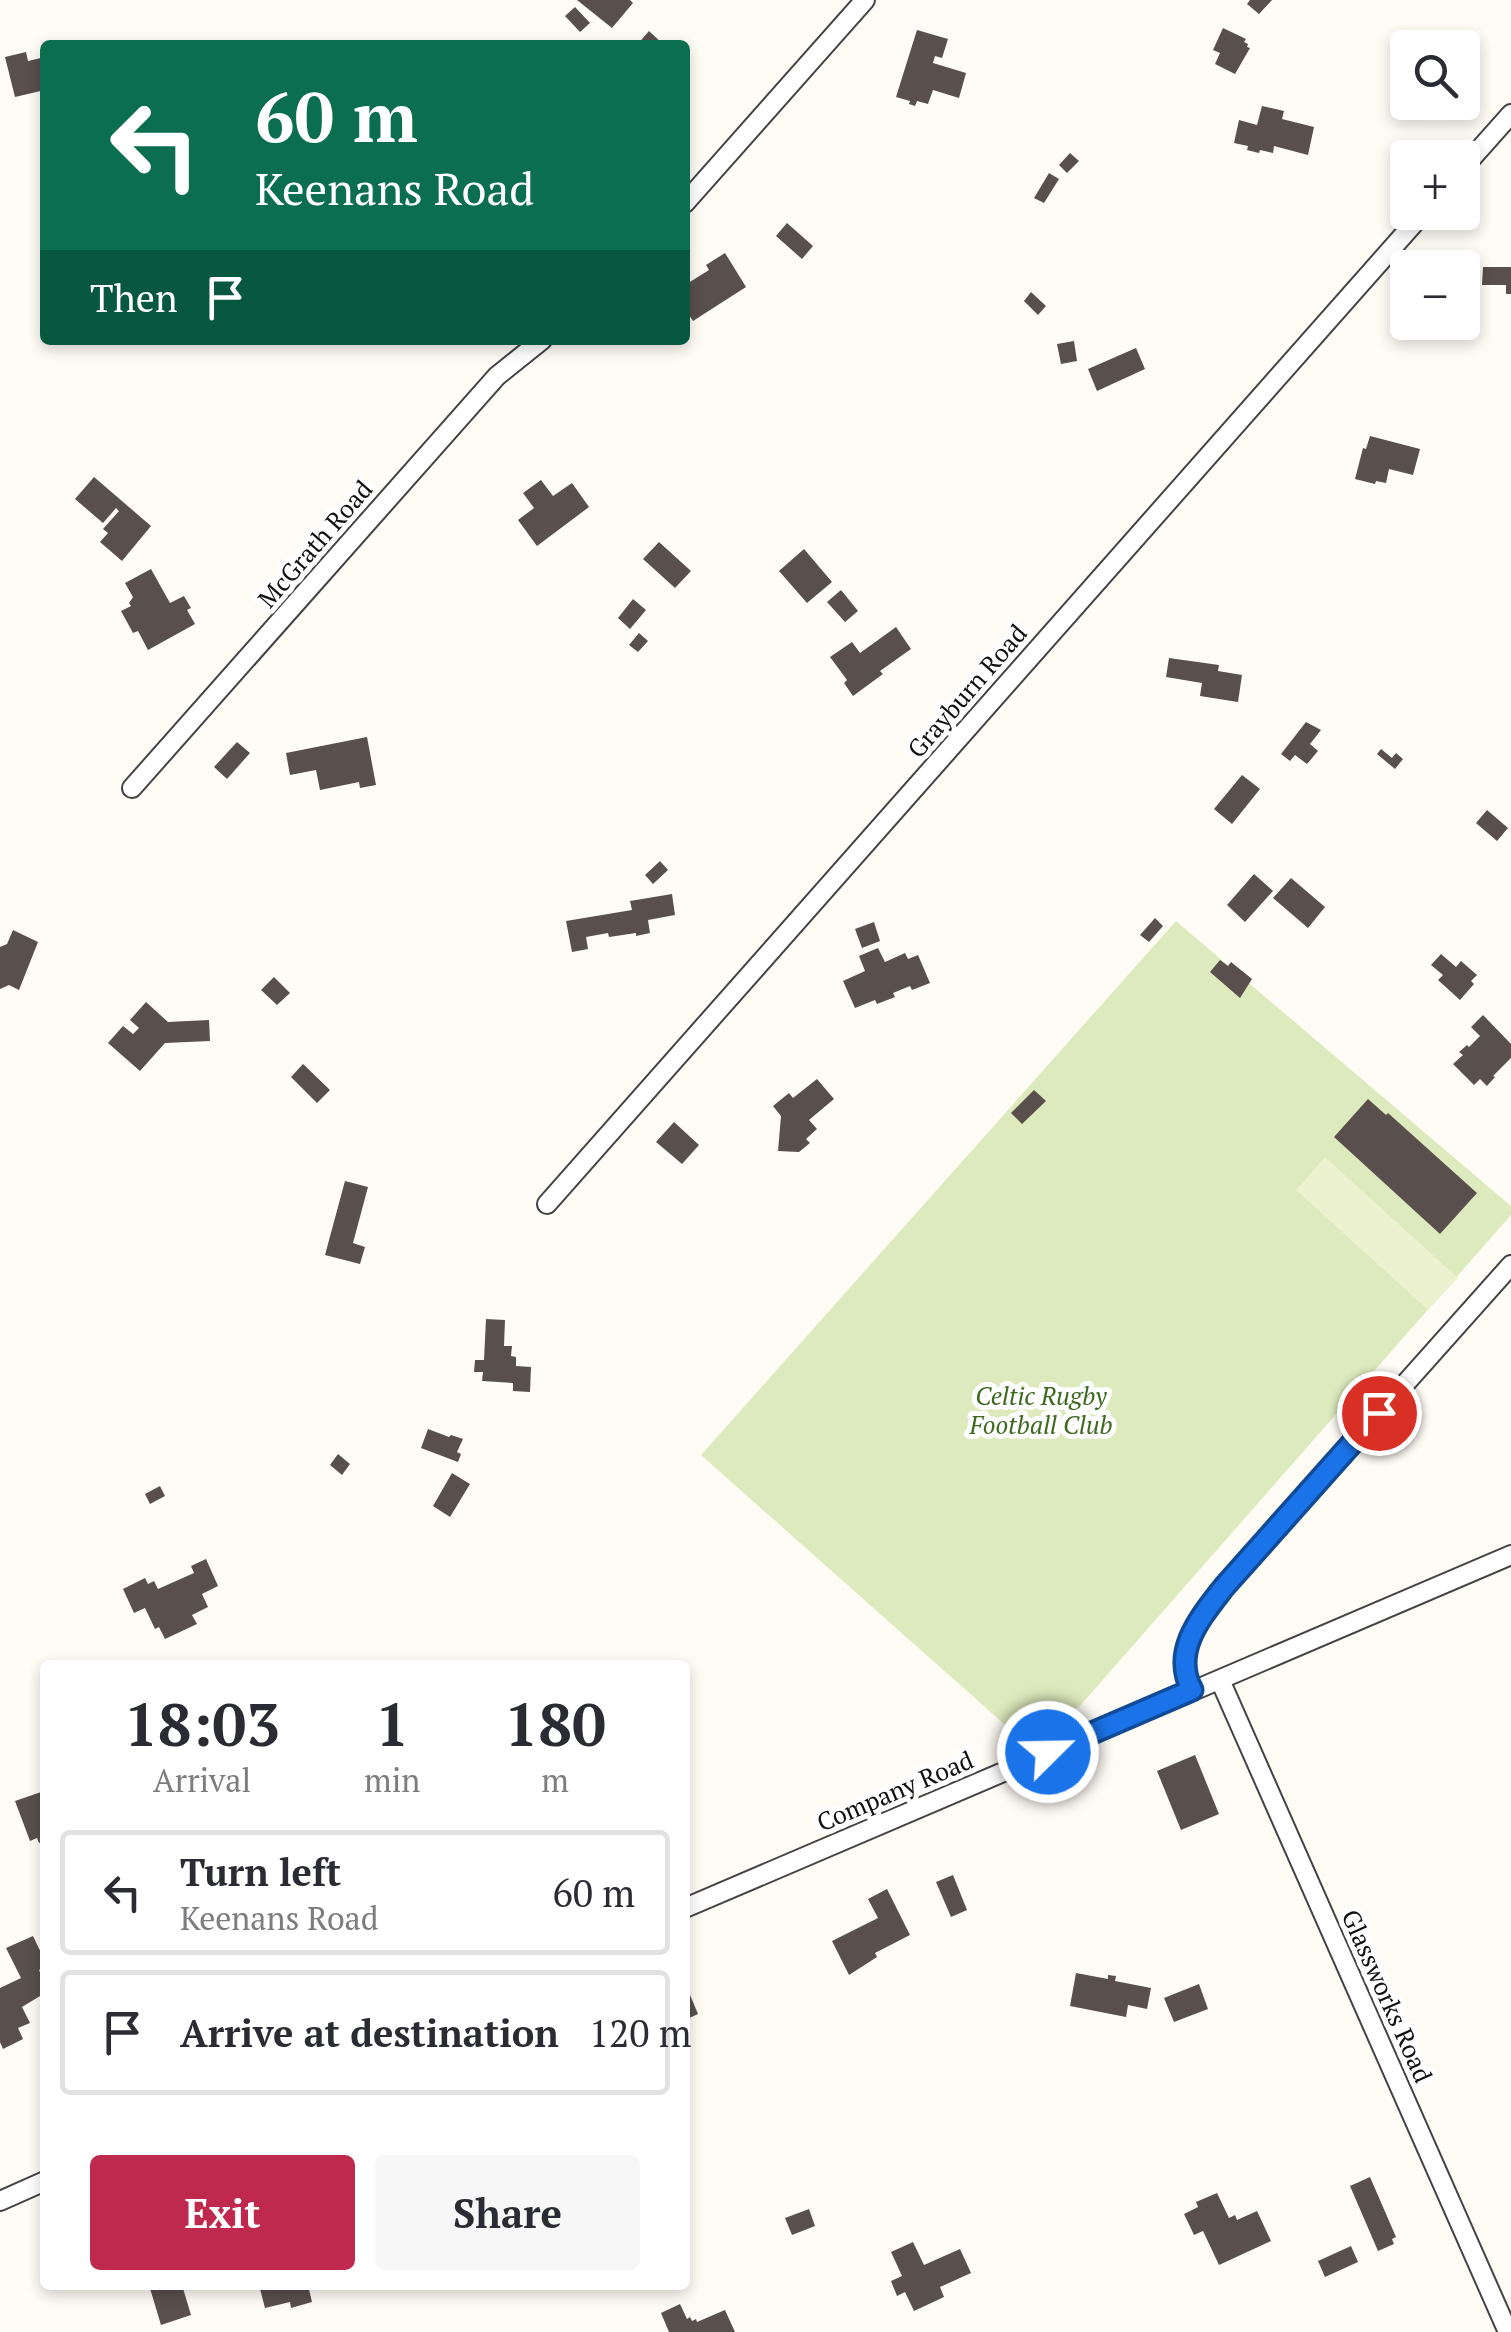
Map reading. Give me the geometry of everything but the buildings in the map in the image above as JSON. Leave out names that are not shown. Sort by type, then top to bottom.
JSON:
[{"type":"street","points":[[690,198],[865,0]]},
{"type":"street","points":[[1480,148],[1511,114]]},
{"type":"street","name":"Grayburn Road","points":[[548,1204],[1408,230]]},
{"type":"street","name":"McGrath Road","points":[[132,788],[497,376],[536,345]]},
{"type":"street","points":[[1192,1690],[1185,1655],[1201,1617],[1511,1265]]},
{"type":"street","name":"Company Road","points":[[690,1906],[1511,1556]]},
{"type":"street","name":"Glassworks Road","points":[[1220,1680],[1508,2332]]},
{"type":"street","points":[[0,2200],[40,2183]]},
{"type":"green space","name":"Celtic Rugby Football Club","points":[[1176,921],[1511,1206],[1511,1215],[1079,1707],[1012,1731],[701,1455]]},
{"type":"green space","points":[[1325,1157],[1458,1278],[1428,1310],[1296,1190]]},
{"type":"route","points":[[1048,1752],[1192,1690],[1185,1655],[1201,1617],[1379,1413]]}]
